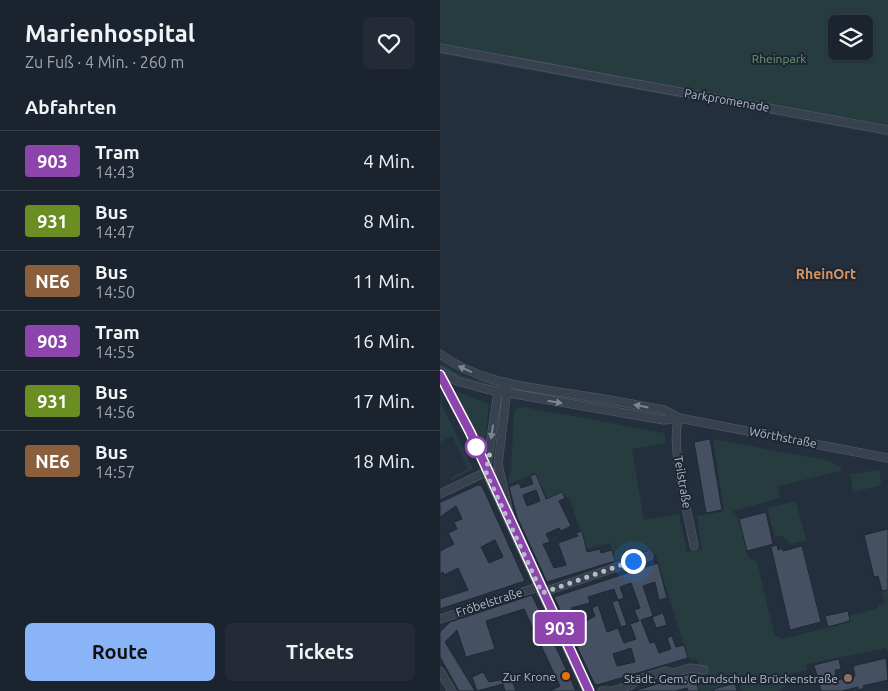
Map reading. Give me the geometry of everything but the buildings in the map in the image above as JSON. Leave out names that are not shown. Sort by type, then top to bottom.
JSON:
[{"type":"street","name":"Parkpromenade","points":[[440,48],[888,130]]},
{"type":"street","name":"Wörthstraße","points":[[440,354],[475,374],[506,382],[664,410],[678,418]]},
{"type":"street","name":"Wörthstraße","points":[[440,371],[464,383],[507,394],[664,420],[678,418],[888,458]]},
{"type":"street","points":[[506,382],[498,392],[486,472],[587,691]]},
{"type":"street","points":[[506,382],[507,394],[498,464],[511,527]]},
{"type":"street","name":"Teilstraße","points":[[678,418],[675,428],[677,448],[694,546]]},
{"type":"street","points":[[440,494],[486,472],[498,464]]},
{"type":"street","points":[[486,472],[491,472],[508,508]]},
{"type":"street","name":"Fröbelstraße","points":[[440,619],[649,556]]},
{"type":"street","points":[[602,691],[622,688],[639,679],[666,671],[674,673],[690,668],[704,670]]},
{"type":"street","points":[[440,671],[452,691]]},
{"type":"green space","name":"Rheinpark","points":[[440,0],[888,0],[888,136],[440,54]]},
{"type":"green space","points":[[440,364],[463,376],[492,383],[495,387],[463,379],[440,367]]},
{"type":"green space","points":[[525,391],[599,401],[660,413],[666,417],[524,393]]},
{"type":"green space","points":[[453,392],[489,404],[484,452]]},
{"type":"green space","points":[[440,401],[473,469],[452,480],[450,478],[468,468],[452,436],[440,442]]},
{"type":"green space","points":[[524,407],[664,433],[666,443],[632,449],[644,520],[679,514],[687,552],[702,549],[697,516],[724,511],[713,439],[830,461],[842,469],[841,471],[778,486],[780,498],[733,511],[739,519],[748,557],[757,562],[774,634],[782,639],[850,622],[849,616],[877,609],[879,605],[885,603],[882,591],[888,590],[888,653],[886,648],[807,664],[806,670],[787,675],[790,684],[778,691],[742,691],[738,682],[709,691],[691,691],[690,687],[697,684],[693,672],[701,673],[698,661],[688,658],[656,555],[647,550],[615,561],[610,543],[587,549],[569,497],[565,498],[562,493],[545,499],[536,474],[507,484],[511,470],[514,413],[516,409]]},
{"type":"green space","points":[[879,470],[882,485],[853,492],[850,474]]},
{"type":"green space","points":[[796,501],[806,540],[790,544],[783,536],[775,537],[767,508]]},
{"type":"tram line","points":[[440,375],[469,432],[589,691]]},
{"type":"tram line","name":"903","points":[[440,375],[470,432],[589,691]]},
{"type":"place","name":"Zur Krone","points":[[566,676]]},
{"type":"place","name":"Städt. Gem. Grundschule Brückenstraße","points":[[848,678]]},
{"type":"district","name":"RheinOrt","points":[[826,274]]},
{"type":"route","points":[[476,447],[490,452],[486,472],[542,593],[633,561]]}]
